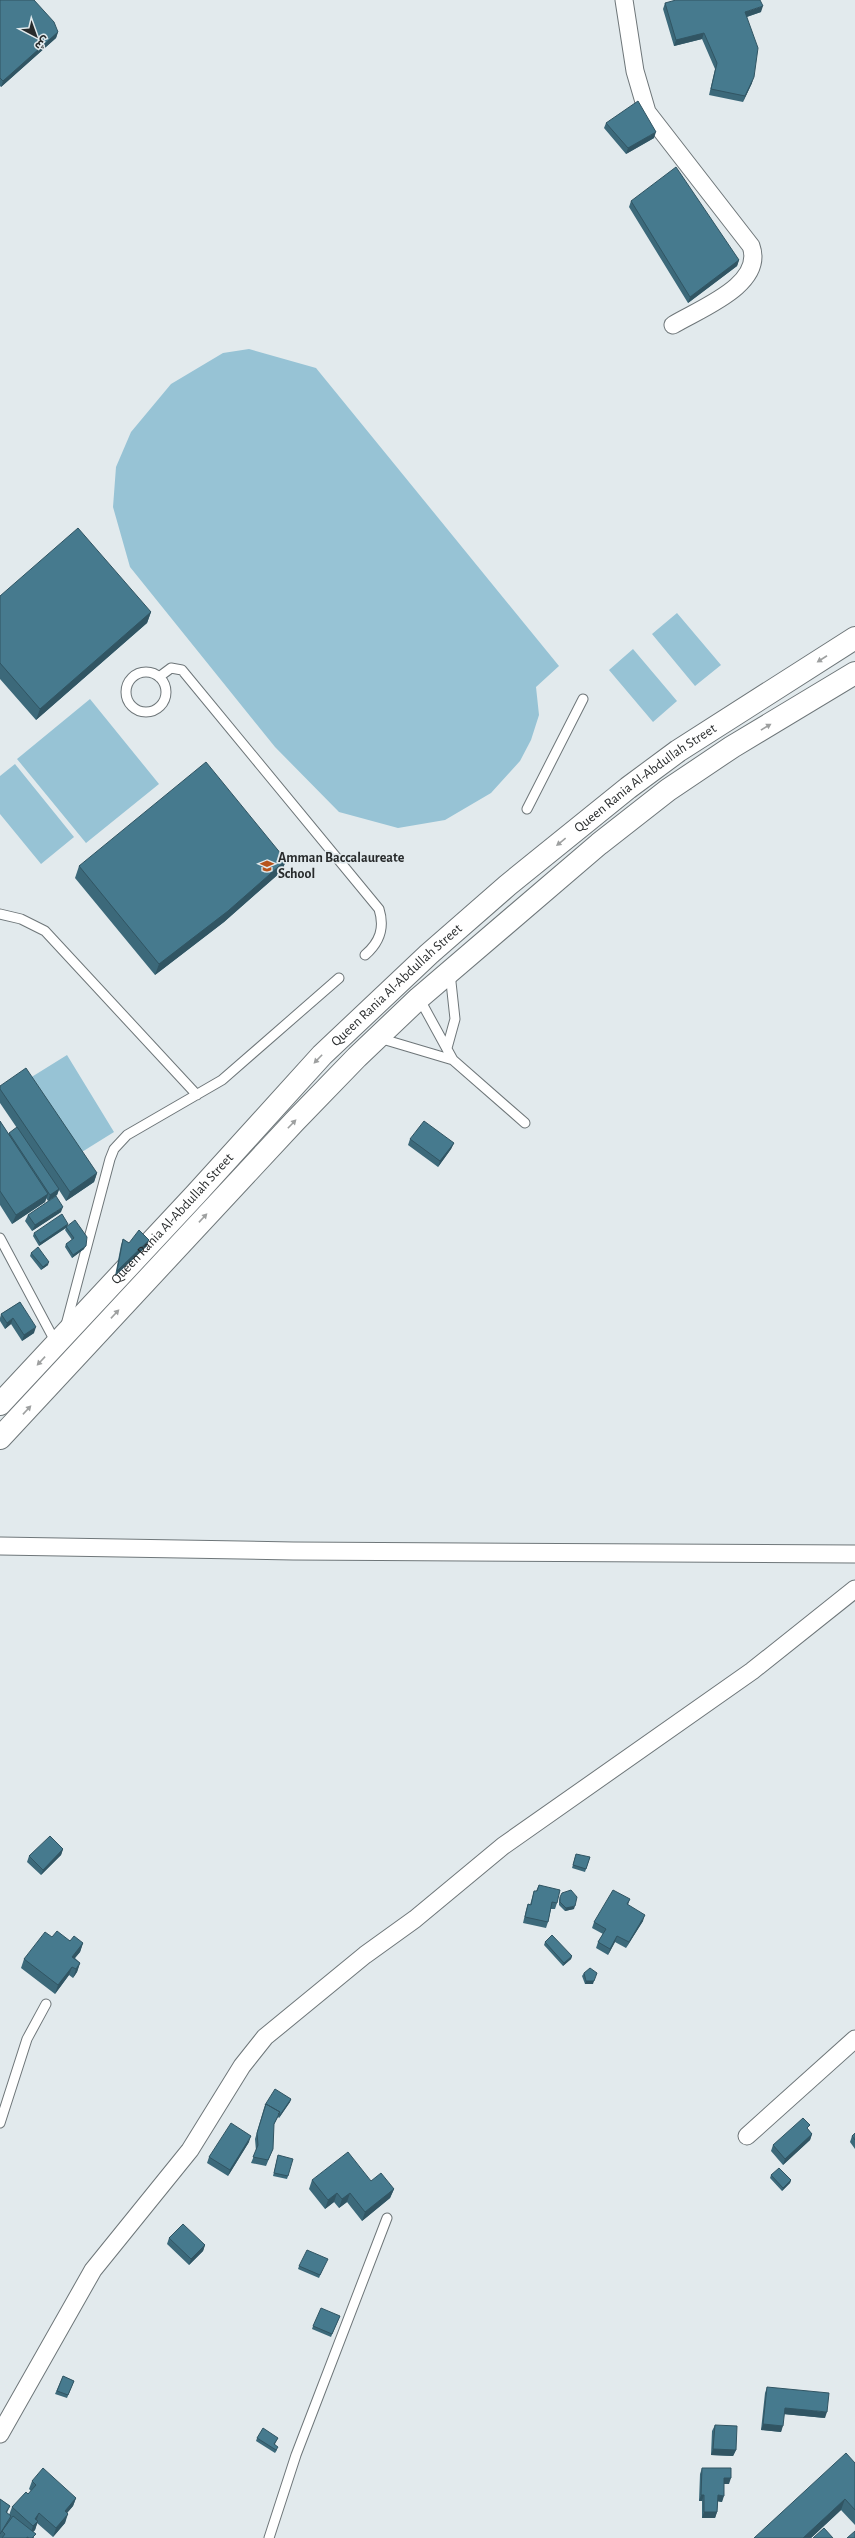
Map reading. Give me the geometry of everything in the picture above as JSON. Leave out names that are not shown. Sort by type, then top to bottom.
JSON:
[{"type":"main road","name":"Queen Rania Al-Abdullah Street","points":[[0,1404],[60,1341],[317,1060],[429,954],[520,875],[647,774],[709,731],[855,638]]},
{"type":"main road","name":"Queen Rania Al-Abdullah Street","points":[[0,1438],[180,1242],[377,1037],[419,998],[599,844],[668,790],[720,755],[855,673]]},
{"type":"street","points":[[624,0],[635,71],[647,112],[748,241],[754,254],[754,265],[749,274],[736,288],[673,325]]},
{"type":"street","points":[[0,1546],[293,1551],[855,1554]]},
{"type":"street","points":[[0,2434],[93,2270],[190,2150],[242,2066],[265,2037],[365,1955],[415,1919],[503,1846],[752,1671],[855,1589]]},
{"type":"street","points":[[747,2136],[855,2039]]},
{"type":"lane","points":[[159,677],[171,668],[182,670],[379,909],[382,924],[379,939],[365,955]]},
{"type":"lane","points":[[145,672],[159,677],[165,687],[166,694],[160,706],[148,712],[134,709],[126,697],[128,683],[138,674],[145,672]]},
{"type":"lane","points":[[527,809],[583,698]]},
{"type":"lane","points":[[0,914],[21,919],[45,931],[197,1095]]},
{"type":"lane","points":[[446,1048],[455,1020],[450,972]]},
{"type":"lane","points":[[60,1341],[114,1149],[134,1131],[222,1080],[339,978]]},
{"type":"lane","points":[[419,998],[452,1060],[525,1123]]},
{"type":"lane","points":[[377,1037],[452,1060]]},
{"type":"lane","points":[[0,1238],[60,1341]]},
{"type":"lane","points":[[0,2123],[27,2039],[46,2004]]},
{"type":"lane","points":[[269,2538],[296,2455],[387,2218]]},
{"type":"shaded area","points":[[249,349],[316,368],[559,666],[536,687],[539,715],[531,740],[520,761],[491,793],[445,820],[398,828],[339,812],[275,747],[130,567],[113,507],[116,467],[131,432],[171,384],[223,353]]},
{"type":"shaded area","points":[[677,613],[721,665],[695,686],[652,634]]},
{"type":"shaded area","points":[[633,649],[677,701],[653,722],[609,670]]},
{"type":"shaded area","points":[[90,699],[159,784],[86,843],[17,759]]},
{"type":"shaded area","points":[[15,764],[74,837],[41,864],[0,814],[0,776]]},
{"type":"shaded area","points":[[67,1055],[114,1132],[77,1155],[30,1078]]},
{"type":"building","points":[[0,0],[34,0],[54,22],[58,32],[3,81],[0,78]]},
{"type":"building","points":[[676,0],[760,0],[763,6],[745,12],[758,48],[754,77],[745,96],[711,89],[717,63],[704,33],[676,40],[665,3]]},
{"type":"building","points":[[638,101],[656,132],[628,148],[606,123]]},
{"type":"building","points":[[676,167],[739,260],[690,297],[631,201]]},
{"type":"building","points":[[78,528],[151,612],[40,709],[0,663],[0,596]]},
{"type":"building","points":[[206,762],[286,860],[228,911],[159,964],[79,866]]},
{"type":"building","points":[[26,1068],[97,1173],[70,1192],[0,1089],[0,1086]]},
{"type":"building","points":[[0,1121],[48,1194],[16,1215],[0,1191]]},
{"type":"building","points":[[424,1121],[454,1143],[440,1161],[410,1139]]},
{"type":"building","points":[[17,1127],[59,1189],[50,1195],[9,1133]]},
{"type":"building","points":[[56,1196],[63,1207],[35,1225],[28,1215]]},
{"type":"building","points":[[62,1214],[68,1224],[40,1243],[34,1233]]},
{"type":"building","points":[[75,1220],[87,1237],[86,1246],[73,1255],[66,1244],[74,1238],[66,1227]]},
{"type":"building","points":[[139,1230],[149,1240],[117,1271],[123,1239],[129,1243]]},
{"type":"building","points":[[38,1247],[49,1262],[43,1267],[31,1253]]},
{"type":"building","points":[[20,1302],[36,1327],[24,1335],[13,1318],[7,1323],[1,1314]]},
{"type":"building","points":[[50,1836],[63,1849],[43,1870],[29,1856]]},
{"type":"building","points":[[576,1854],[590,1857],[586,1869],[573,1865]]},
{"type":"building","points":[[539,1885],[560,1890],[557,1903],[552,1902],[548,1922],[525,1917],[528,1904],[531,1905],[534,1891],[537,1891]]},
{"type":"building","points":[[571,1890],[577,1897],[575,1906],[566,1908],[560,1902],[560,1897],[562,1893]]},
{"type":"building","points":[[613,1890],[630,1899],[627,1904],[645,1915],[629,1942],[617,1936],[610,1949],[598,1942],[606,1929],[594,1922]]},
{"type":"building","points":[[57,1931],[70,1941],[74,1936],[83,1943],[72,1957],[80,1963],[76,1969],[72,1967],[58,1985],[24,1959],[45,1932],[52,1937]]},
{"type":"building","points":[[552,1935],[572,1956],[564,1963],[545,1942]]},
{"type":"building","points":[[590,1968],[597,1973],[594,1981],[586,1981],[584,1973]]},
{"type":"building","points":[[275,2089],[291,2099],[280,2115],[278,2114],[280,2112],[266,2104],[265,2105]]},
{"type":"building","points":[[266,2104],[280,2112],[274,2124],[273,2149],[268,2160],[253,2157],[258,2145],[257,2133]]},
{"type":"building","points":[[803,2118],[810,2125],[807,2128],[812,2134],[785,2159],[773,2145]]},
{"type":"building","points":[[231,2123],[251,2136],[230,2170],[209,2157]]},
{"type":"building","points":[[855,2133],[855,2140],[852,2136]]},
{"type":"building","points":[[348,2152],[371,2181],[381,2173],[394,2189],[365,2212],[350,2193],[342,2199],[337,2193],[328,2200],[312,2180]]},
{"type":"building","points":[[278,2155],[293,2159],[288,2176],[274,2173]]},
{"type":"building","points":[[779,2168],[791,2180],[783,2188],[771,2175]]},
{"type":"building","points":[[183,2224],[205,2245],[191,2259],[169,2238]]},
{"type":"building","points":[[307,2250],[328,2259],[320,2275],[299,2266]]},
{"type":"building","points":[[321,2308],[340,2316],[332,2334],[313,2326]]},
{"type":"building","points":[[63,2376],[74,2381],[68,2395],[57,2391]]},
{"type":"building","points":[[767,2387],[829,2393],[827,2412],[785,2408],[783,2426],[763,2424]]},
{"type":"building","points":[[715,2425],[737,2426],[736,2450],[713,2449]]},
{"type":"building","points":[[263,2428],[278,2438],[274,2444],[278,2447],[276,2450],[257,2438]]},
{"type":"building","points":[[846,2453],[855,2463],[855,2510],[845,2499],[803,2538],[754,2538]]},
{"type":"building","points":[[43,2468],[76,2498],[65,2511],[68,2514],[56,2528],[39,2513],[35,2519],[38,2521],[33,2526],[12,2507],[26,2492],[28,2494],[36,2485],[32,2481]]},
{"type":"building","points":[[702,2468],[731,2468],[731,2478],[724,2478],[724,2496],[718,2495],[717,2512],[704,2512],[704,2495],[701,2495]]},
{"type":"building","points":[[0,2499],[10,2506],[6,2512],[11,2516],[0,2534]]},
{"type":"building","points":[[13,2516],[36,2534],[32,2538],[2,2538],[5,2534],[2,2531]]},
{"type":"building","points":[[824,2528],[833,2538],[813,2538]]},
{"type":"building","points":[[855,2531],[855,2538],[847,2538]]},
{"type":"place","name":"Amman Baccalaureate School","points":[[267,866]]}]
